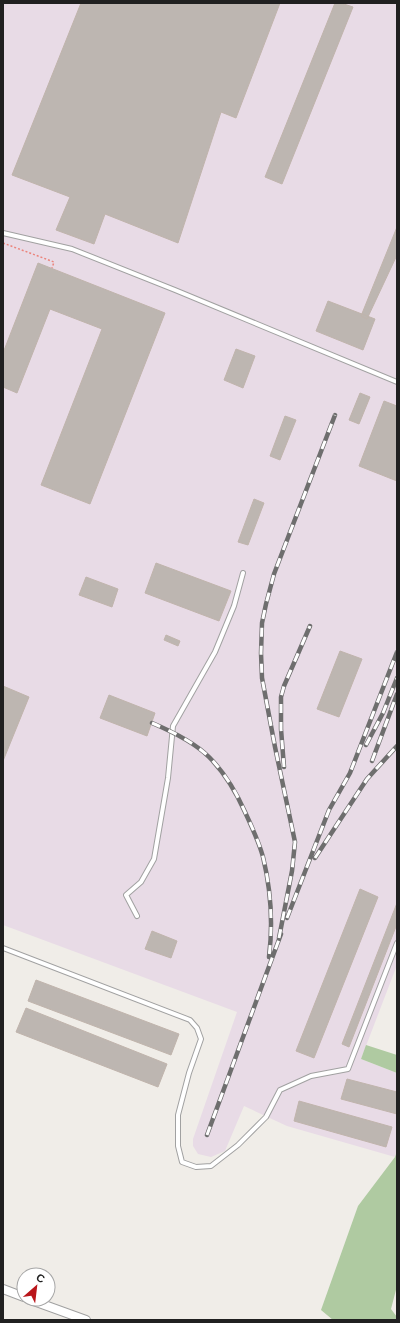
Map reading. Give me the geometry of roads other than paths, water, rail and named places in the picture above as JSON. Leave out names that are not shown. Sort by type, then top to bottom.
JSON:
[{"type":"street","points":[[3,1289],[16,1294]]},
{"type":"street","points":[[50,1307],[86,1320]]},
{"type":"lane","points":[[3,233],[72,249],[397,382]]},
{"type":"lane","points":[[137,916],[126,895],[141,882],[154,859],[168,778],[172,726],[215,652],[234,606],[243,573]]},
{"type":"lane","points":[[3,948],[190,1020],[197,1028],[200,1039],[188,1073],[178,1115],[178,1146],[182,1162],[196,1167],[211,1166],[238,1145],[266,1117],[280,1090],[311,1076],[348,1069],[397,943]]},
{"type":"railway","points":[[279,938],[292,871],[295,842],[262,678],[262,623],[274,574],[335,415]]},
{"type":"railway","points":[[284,767],[281,729],[281,697],[284,686],[310,626]]},
{"type":"railway","points":[[287,918],[329,810],[350,773],[397,652]]},
{"type":"railway","points":[[366,745],[383,713],[397,678]]},
{"type":"railway","points":[[372,761],[397,694]]},
{"type":"railway","points":[[152,723],[174,733],[209,757],[225,776],[242,805],[253,829],[266,869],[271,932],[269,957]]},
{"type":"railway","points":[[315,858],[367,779],[397,746]]},
{"type":"railway","points":[[207,1135],[281,934]]}]
